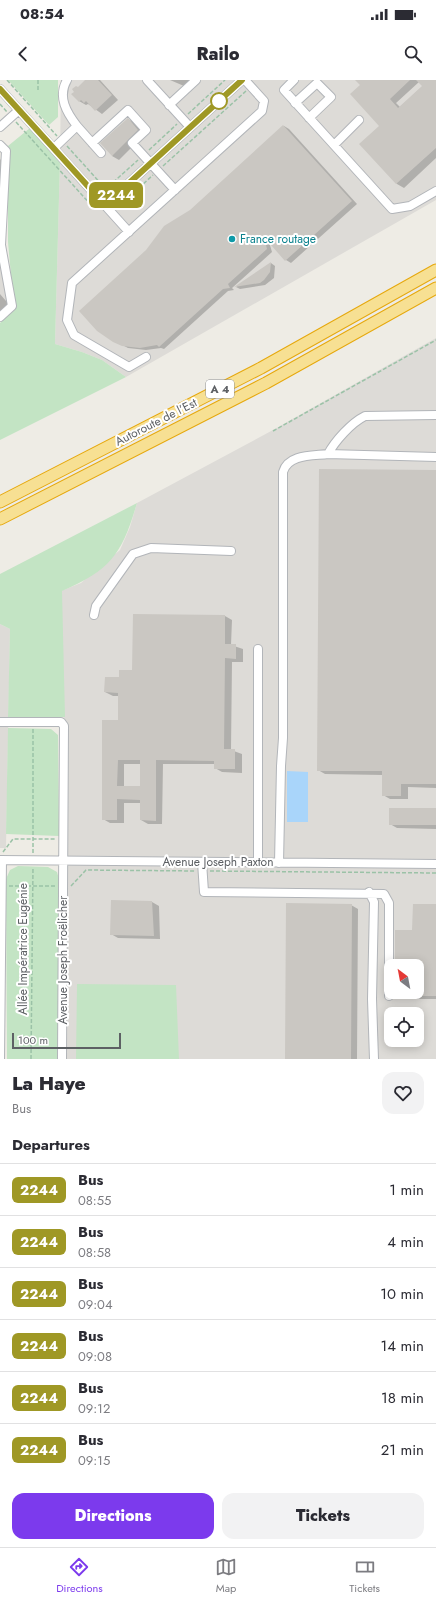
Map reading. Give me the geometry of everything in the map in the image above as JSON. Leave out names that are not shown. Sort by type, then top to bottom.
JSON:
[{"type":"highway","name":"Autoroute de l’Est","points":[[0,502],[261,368],[436,270]]},
{"type":"highway","name":"Autoroute de l’Est","points":[[0,519],[266,383],[436,288]]},
{"type":"street","points":[[67,80],[63,98],[67,112],[77,126],[101,153]]},
{"type":"street","points":[[147,80],[190,127]]},
{"type":"street","points":[[169,104],[196,80]]},
{"type":"street","points":[[105,205],[244,80],[264,101],[262,111],[72,283],[67,320],[74,335],[129,367],[146,357]]},
{"type":"street","points":[[294,80],[284,90],[392,209],[410,206],[436,191]]},
{"type":"street","points":[[296,104],[317,83],[331,97],[309,118]]},
{"type":"street","points":[[0,89],[129,232]]},
{"type":"street","points":[[0,126],[19,110]]},
{"type":"street","points":[[92,143],[128,110],[146,130],[132,144],[176,190]]},
{"type":"street","points":[[334,145],[360,120]]},
{"type":"street","points":[[54,148],[77,126]]},
{"type":"street","points":[[0,145],[6,152],[1,245],[12,306],[0,317]]},
{"type":"street","points":[[328,454],[348,428],[356,420],[365,416],[436,416]]},
{"type":"street","points":[[280,863],[280,766],[283,731],[283,472],[290,462],[298,458],[328,454],[436,456]]},
{"type":"street","points":[[94,615],[96,606],[133,554],[151,548],[230,551]]},
{"type":"street","points":[[258,649],[258,862]]},
{"type":"street","points":[[3,722],[33,722]]},
{"type":"street","name":"Avenue Joseph Froëlicher","points":[[33,722],[61,722],[64,726],[62,1059]]},
{"type":"street","points":[[0,1059],[1,858]]},
{"type":"street","name":"Avenue Joseph Paxton","points":[[1,858],[33,861],[436,864]]},
{"type":"street","points":[[202,862],[204,892],[369,892],[384,894],[389,903],[389,959]]},
{"type":"street","points":[[369,892],[374,902],[372,999],[374,1059]]},
{"type":"street","points":[[368,1059],[373,1040]]},
{"type":"path","points":[[7,80],[38,114]]},
{"type":"path","points":[[38,80],[38,90]]},
{"type":"path","points":[[112,213],[251,87]]},
{"type":"path","points":[[0,104],[92,206]]},
{"type":"path","points":[[273,431],[436,340]]},
{"type":"path","name":"Allée Impératrice Eugénie","points":[[31,1059],[33,722]]},
{"type":"path","points":[[1,858],[13,839],[64,837]]},
{"type":"path","points":[[2,886],[71,886],[86,870],[436,872]]},
{"type":"shaded area","points":[[61,80],[436,80],[436,200],[126,377],[102,360],[55,344]]},
{"type":"shaded area","points":[[0,192],[12,306],[0,317]]},
{"type":"shaded area","points":[[436,338],[436,1059],[67,1059],[68,874],[61,591],[81,583],[120,550],[130,527],[137,503],[273,430]]},
{"type":"shaded area","points":[[0,624],[10,629],[6,848],[0,848]]},
{"type":"green space","points":[[8,80],[58,80],[58,117],[49,125]]},
{"type":"green space","points":[[30,128],[60,161],[55,344],[102,360],[126,377],[0,440],[0,323],[14,309],[8,242],[8,146]]},
{"type":"green space","points":[[137,503],[126,535],[120,548],[112,558],[92,576],[62,591],[65,717],[8,717],[10,629],[0,624],[0,574]]},
{"type":"green space","points":[[8,728],[51,729],[58,735],[59,836],[6,834]]},
{"type":"green space","points":[[18,866],[48,867],[57,872],[60,883],[59,1059],[7,1059],[6,879],[10,870]]},
{"type":"green space","points":[[77,984],[176,985],[179,1059],[76,1059]]},
{"type":"water","points":[[287,771],[308,772],[308,822],[287,822]]},
{"type":"building","points":[[85,80],[98,80],[112,95],[95,111],[86,101],[84,103],[81,100],[79,102],[71,94],[74,92],[72,89],[76,86],[78,87]]},
{"type":"building","points":[[355,80],[410,80],[390,99],[398,108],[422,86],[416,80],[436,80],[436,148],[396,184],[359,144],[379,126],[350,94],[360,85]]},
{"type":"building","points":[[128,118],[138,130],[112,156],[100,143]]},
{"type":"building","name":"France routage","points":[[283,125],[352,201],[285,261],[264,237],[267,249],[228,284],[230,288],[223,289],[159,347],[157,345],[140,348],[122,346],[113,342],[97,331],[79,311],[146,250],[164,226],[190,210]]},
{"type":"building","points":[[271,262],[270,272],[260,283],[234,287]]},
{"type":"building","points":[[319,469],[436,470],[436,784],[401,784],[401,796],[382,796],[382,771],[317,771]]},
{"type":"building","points":[[133,614],[225,615],[225,644],[236,644],[236,659],[225,658],[224,749],[235,749],[235,769],[214,769],[214,761],[156,760],[156,821],[140,820],[140,800],[117,799],[117,820],[102,820],[102,720],[118,720],[118,693],[104,692],[105,677],[119,677],[119,670],[132,670]],"holes":[[[118,760],[140,760],[140,786],[117,786]]]},
{"type":"building","points":[[389,808],[436,808],[436,825],[389,825]]},
{"type":"building","points":[[111,900],[152,901],[154,936],[110,935]]},
{"type":"building","points":[[286,903],[352,904],[351,1059],[285,1059]]},
{"type":"building","points":[[413,904],[436,904],[436,996],[424,996],[424,959],[395,959],[395,930],[412,930]]},
{"type":"bus line","name":"2244","points":[[0,89],[105,205],[242,80]]},
{"type":"place","name":"France routage","points":[[232,239]]}]
